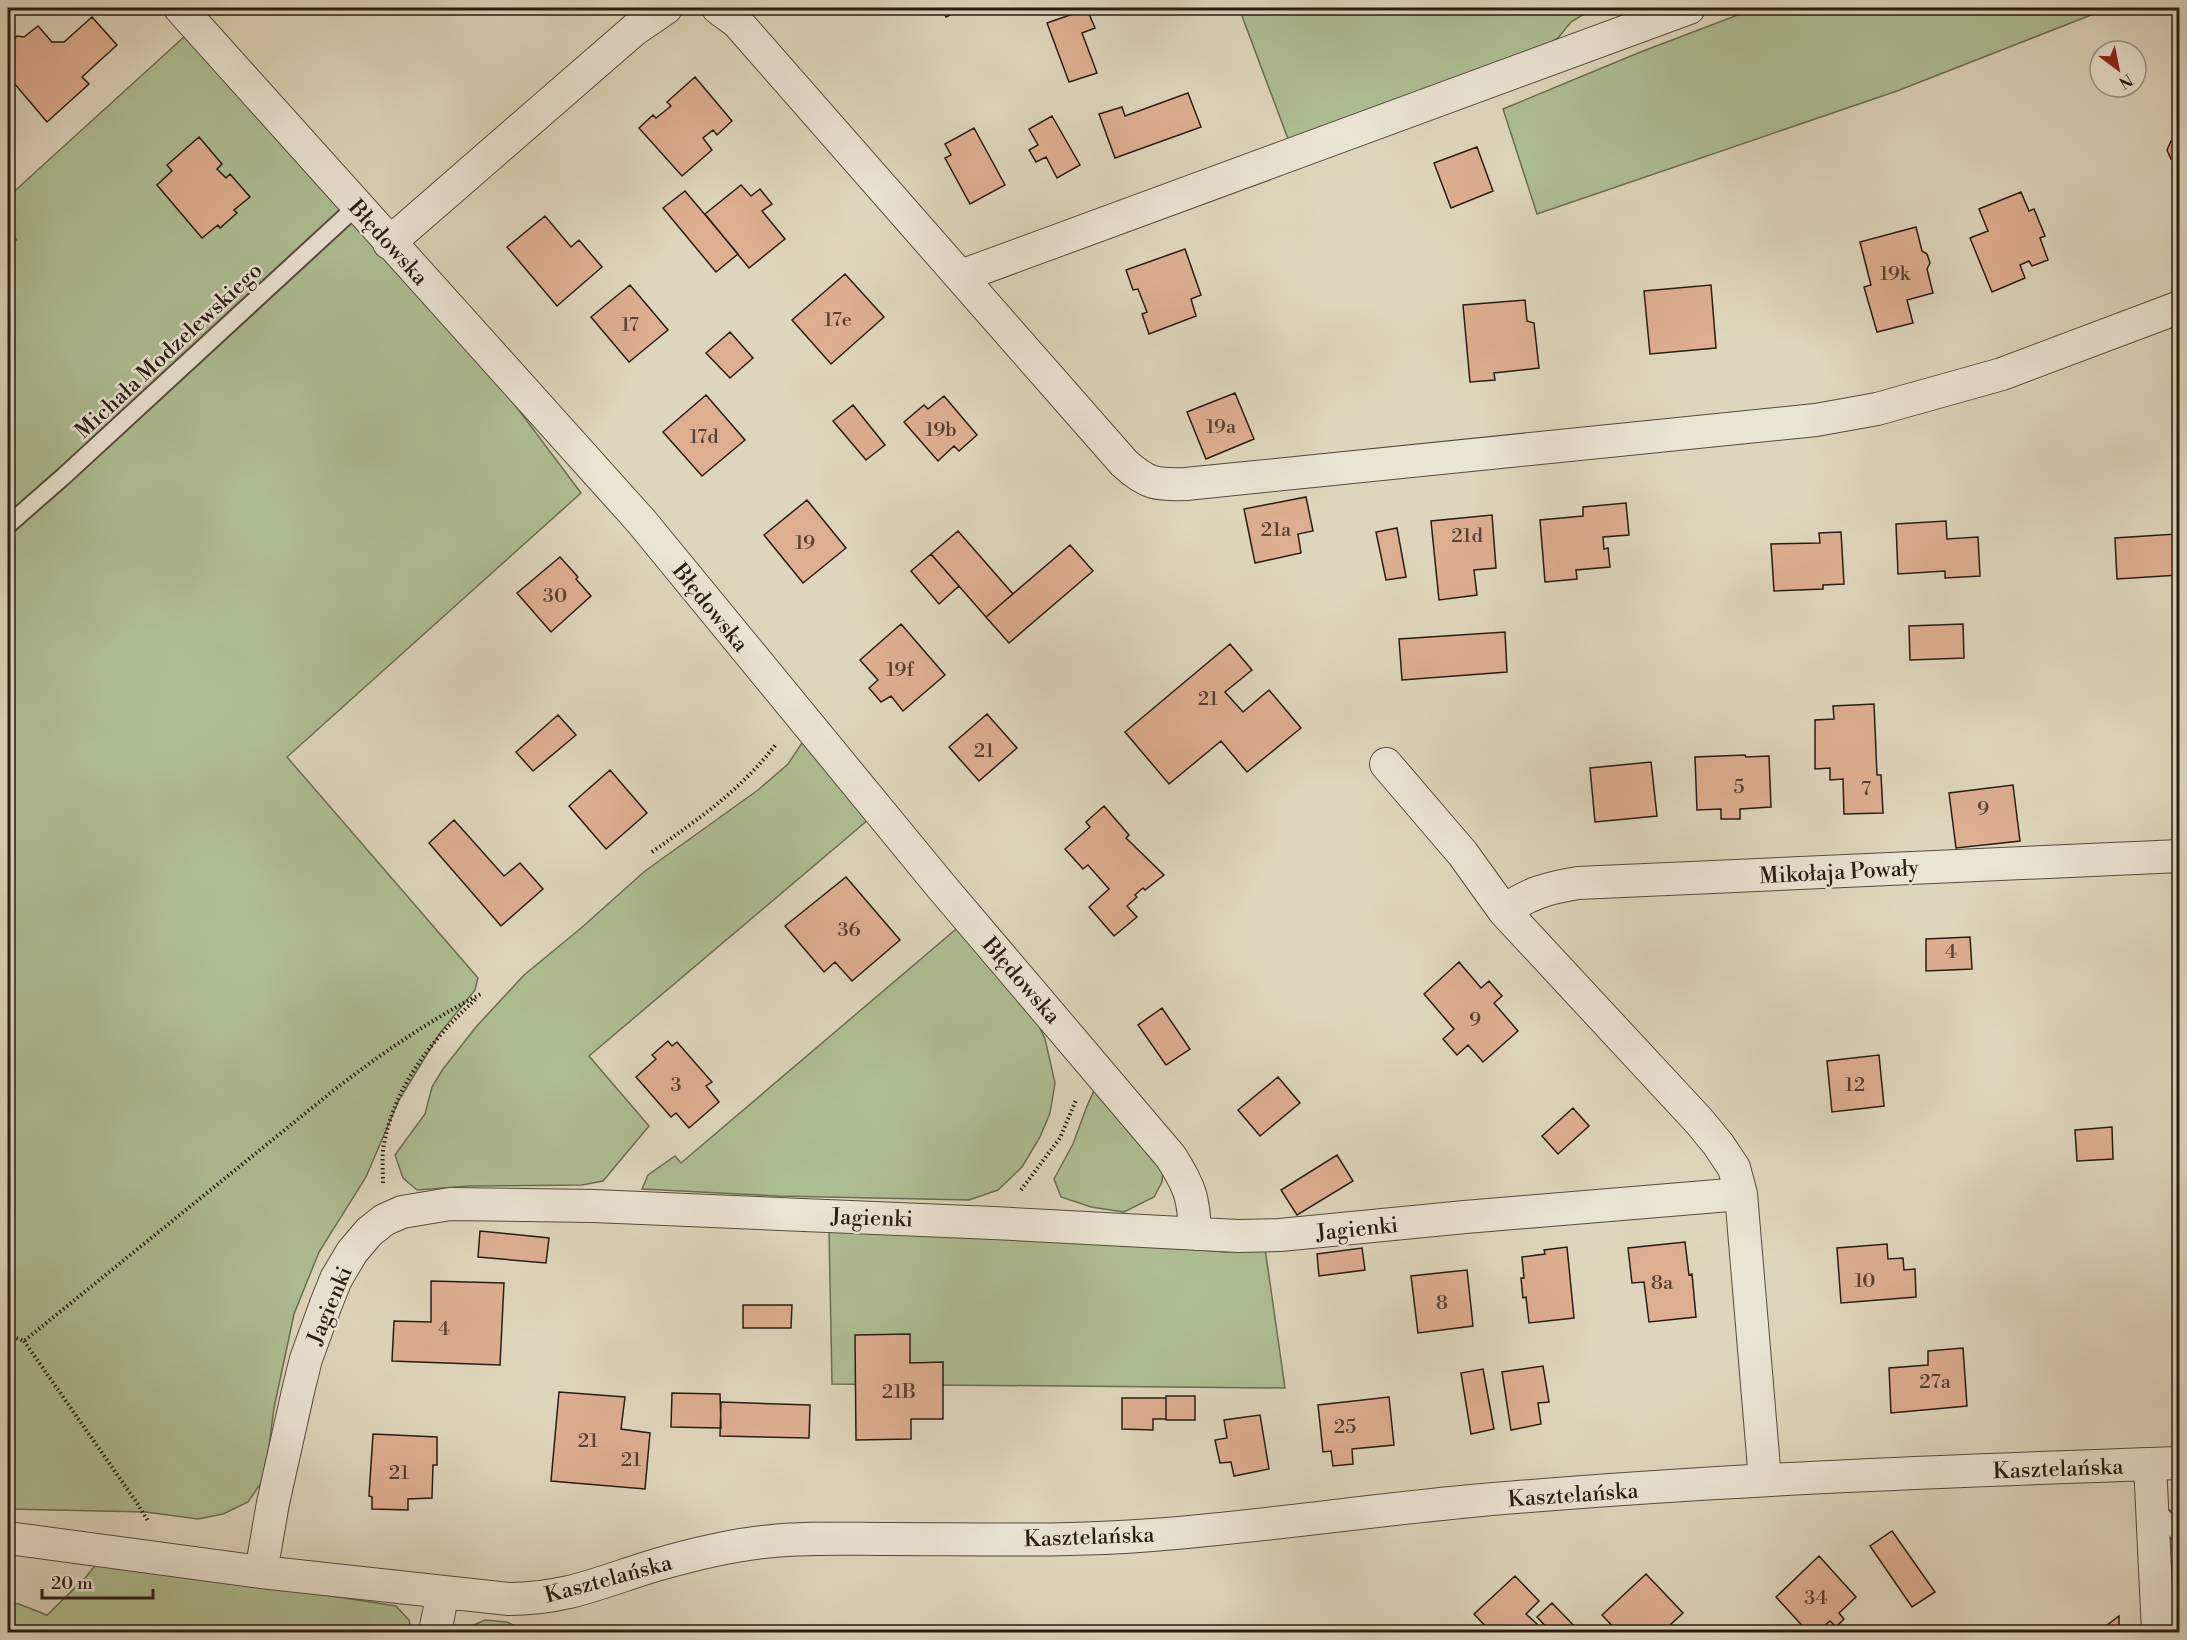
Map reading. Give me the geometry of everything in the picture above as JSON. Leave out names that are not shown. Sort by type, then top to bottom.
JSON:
[{"type":"street","name":"Błędowska","points":[[180,8],[641,521],[948,894],[1171,1157],[1187,1182],[1194,1208],[1195,1234]]},
{"type":"street","points":[[389,243],[634,30],[666,8]]},
{"type":"street","points":[[718,8],[737,22],[1124,463],[1140,478],[1161,485],[1816,420],[1877,409],[2002,374],[2180,308]]},
{"type":"street","points":[[961,276],[1689,8]]},
{"type":"street","points":[[1386,764],[1463,854],[1504,910],[1718,1144],[1734,1168],[1740,1194],[1765,1480]]},
{"type":"street","name":"Mikołaja Powały","points":[[1504,910],[1522,898],[1545,888],[1578,883],[2180,856]]},
{"type":"street","name":"Jagienki","points":[[261,1572],[276,1492],[315,1332],[336,1279],[352,1252],[369,1232],[384,1220],[402,1212],[450,1204],[594,1206],[1238,1236],[1280,1235],[1740,1194]]},
{"type":"street","points":[[2158,1632],[2152,1505],[2165,1464]]},
{"type":"street","name":"Kasztelańska","points":[[8,1538],[261,1572],[509,1599],[535,1599],[557,1596],[711,1550],[765,1541],[1072,1539],[1149,1535],[1472,1501],[1765,1480],[2165,1464]]},
{"type":"street","points":[[435,1632],[443,1592]]},
{"type":"lane","name":"Michała Modzelewskiego","points":[[8,525],[357,206]]},
{"type":"lane","points":[[2152,1505],[2180,1535]]},
{"type":"path","points":[[652,852],[729,796],[764,759],[799,714]]},
{"type":"path","points":[[24,1341],[386,1050],[424,1025],[481,994],[460,1013],[423,1055],[402,1091],[390,1119],[383,1152],[384,1220]]},
{"type":"path","points":[[993,1223],[1060,1137],[1079,1091],[1088,1058]]},
{"type":"path","points":[[8,1335],[24,1341],[137,1503],[147,1520],[152,1539],[151,1557]]},
{"type":"green space","points":[[1239,8],[1594,8],[1571,22],[1558,38],[1512,65],[1290,144]]},
{"type":"green space","points":[[1756,8],[2109,8],[1897,91],[1537,214],[1503,109],[1638,53]]},
{"type":"green space","points":[[185,36],[476,353],[581,493],[287,757],[478,978],[475,990],[440,1033],[399,1100],[366,1177],[319,1252],[294,1314],[274,1408],[265,1477],[248,1502],[223,1514],[198,1519],[146,1512],[8,1509],[8,249],[17,240],[8,228],[8,197]]},
{"type":"green space","points":[[804,740],[868,820],[589,1056],[649,1126],[603,1181],[582,1185],[470,1186],[417,1190],[403,1178],[395,1155],[425,1114],[432,1087],[443,1069],[476,1027],[524,975],[645,871],[758,790],[788,764]]},
{"type":"green space","points":[[962,924],[1029,1004],[1045,1039],[1055,1083],[1050,1113],[1040,1137],[1022,1167],[998,1190],[969,1200],[779,1196],[642,1189],[648,1175],[675,1156],[681,1163]]},
{"type":"green space","points":[[1098,1082],[1164,1160],[1162,1182],[1154,1197],[1124,1212],[1091,1207],[1061,1197],[1054,1179],[1073,1144]]},
{"type":"green space","points":[[829,1230],[1061,1238],[1226,1252],[1265,1248],[1285,1388],[832,1384]]},
{"type":"green space","points":[[103,1556],[255,1584],[396,1606],[409,1620],[412,1632],[8,1632],[8,1603],[19,1604],[47,1615],[85,1578]]},
{"type":"green space","points":[[485,1620],[507,1622],[528,1632],[463,1632]]},
{"type":"building","points":[[941,8],[964,8],[946,17]]},
{"type":"building","points":[[1087,9],[1095,28],[1082,33],[1097,73],[1069,82],[1047,23]]},
{"type":"building","points":[[92,17],[117,45],[82,77],[89,84],[47,122],[8,76],[9,44],[17,36],[24,37],[38,26],[52,42],[64,42]]},
{"type":"building","points":[[695,77],[732,121],[717,135],[713,130],[703,138],[712,150],[682,176],[639,128],[653,115],[656,118],[671,106],[667,102]]},
{"type":"building","points":[[1188,93],[1201,127],[1115,158],[1099,114],[1122,107],[1125,116]]},
{"type":"building","points":[[1052,116],[1080,165],[1057,178],[1046,157],[1036,162],[1029,150],[1038,145],[1029,129]]},
{"type":"building","points":[[974,128],[1005,185],[970,204],[945,158],[951,155],[945,144]]},
{"type":"building","points":[[199,137],[222,164],[217,169],[226,178],[230,174],[250,197],[234,210],[237,213],[220,228],[218,225],[202,238],[157,185],[172,171],[167,165]]},
{"type":"building","points":[[2180,138],[2180,163],[2171,159],[2167,150],[2171,141]]},
{"type":"building","points":[[1477,147],[1493,191],[1451,208],[1434,163]]},
{"type":"building","points":[[741,185],[751,196],[760,189],[772,204],[762,211],[785,239],[749,268],[705,214]]},
{"type":"building","points":[[685,191],[738,254],[716,272],[663,208]]},
{"type":"building","points":[[2021,192],[2029,211],[2034,209],[2045,236],[2040,238],[2048,260],[2032,266],[2029,261],[2020,265],[2025,278],[1992,292],[1970,238],[1988,231],[1979,209]]},
{"type":"building","points":[[545,216],[571,247],[579,240],[602,267],[557,306],[507,247]]},
{"type":"building","points":[[1916,227],[1922,251],[1927,254],[1930,263],[1927,269],[1933,293],[1907,300],[1913,323],[1877,332],[1864,287],[1871,285],[1860,242]]},
{"type":"building","points":[[1185,249],[1201,295],[1191,299],[1196,316],[1149,334],[1142,314],[1147,312],[1138,289],[1133,290],[1126,270]]},
{"type":"building","points":[[845,274],[884,317],[831,364],[792,320]]},
{"type":"building","points":[[630,285],[668,330],[629,362],[591,317]]},
{"type":"building","points":[[1711,285],[1716,348],[1650,354],[1644,291]]},
{"type":"building","points":[[1525,300],[1527,321],[1534,323],[1539,368],[1494,373],[1495,380],[1470,382],[1463,305]]},
{"type":"building","points":[[730,332],[753,358],[730,378],[706,353]]},
{"type":"building","points":[[1235,393],[1254,439],[1206,459],[1187,412]]},
{"type":"building","points":[[706,395],[745,440],[702,476],[663,432]]},
{"type":"building","points":[[944,396],[977,435],[959,451],[954,446],[938,461],[904,422],[924,405],[928,409]]},
{"type":"building","points":[[853,405],[885,445],[866,460],[833,421]]},
{"type":"building","points":[[1306,497],[1313,531],[1298,534],[1301,553],[1255,563],[1244,509]]},
{"type":"building","points":[[807,500],[846,548],[803,583],[764,535]]},
{"type":"building","points":[[1626,503],[1629,535],[1603,537],[1604,549],[1608,548],[1610,567],[1576,570],[1577,579],[1545,582],[1540,520],[1583,516],[1583,507]]},
{"type":"building","points":[[1492,515],[1496,568],[1474,570],[1477,595],[1439,600],[1431,521]]},
{"type":"building","points":[[1946,521],[1947,539],[1978,537],[1980,576],[1945,578],[1945,571],[1898,574],[1896,524]]},
{"type":"building","points":[[1397,528],[1406,577],[1386,580],[1376,532]]},
{"type":"building","points":[[958,531],[1013,594],[986,617],[931,554]]},
{"type":"building","points":[[1841,532],[1844,584],[1823,585],[1823,589],[1774,591],[1771,544],[1820,543],[1819,533]]},
{"type":"building","points":[[2176,534],[2179,575],[2117,579],[2115,538]]},
{"type":"building","points":[[1070,545],[1093,571],[1009,643],[986,617]]},
{"type":"building","points":[[931,554],[959,586],[939,604],[911,571]]},
{"type":"building","points":[[560,557],[591,596],[551,632],[517,593]]},
{"type":"building","points":[[901,624],[945,675],[903,711],[891,696],[881,702],[869,688],[878,680],[860,660]]},
{"type":"building","points":[[1963,624],[1964,658],[1910,660],[1909,626]]},
{"type":"building","points":[[1505,632],[1507,672],[1402,680],[1399,639]]},
{"type":"building","points":[[1230,644],[1252,670],[1225,692],[1243,712],[1269,690],[1301,728],[1247,772],[1221,741],[1169,784],[1125,732]]},
{"type":"building","points":[[1874,704],[1877,775],[1881,775],[1883,813],[1844,814],[1843,779],[1830,780],[1830,768],[1815,769],[1815,720],[1834,719],[1833,706]]},
{"type":"building","points":[[987,714],[1017,748],[979,781],[949,747]]},
{"type":"building","points":[[558,715],[576,735],[533,771],[516,752]]},
{"type":"building","points":[[1745,755],[1746,757],[1769,756],[1771,807],[1740,809],[1740,819],[1721,819],[1721,809],[1697,810],[1695,757]]},
{"type":"building","points":[[1651,762],[1657,816],[1595,822],[1590,768]]},
{"type":"building","points":[[610,770],[647,813],[606,849],[569,806]]},
{"type":"building","points":[[2013,785],[2020,841],[1956,848],[1949,793]]},
{"type":"building","points":[[1104,806],[1129,835],[1126,838],[1164,875],[1135,895],[1137,897],[1127,906],[1137,917],[1114,936],[1089,907],[1109,889],[1088,865],[1083,869],[1065,849],[1090,827],[1086,822]]},
{"type":"building","points":[[454,820],[504,876],[520,863],[543,889],[501,926],[429,843]]},
{"type":"building","points":[[846,877],[900,940],[852,981],[835,962],[824,972],[785,926]]},
{"type":"building","points":[[1970,937],[1972,969],[1926,971],[1926,939]]},
{"type":"building","points":[[1459,962],[1481,988],[1489,981],[1502,996],[1494,1003],[1518,1031],[1483,1062],[1468,1045],[1457,1055],[1443,1039],[1454,1029],[1424,994]]},
{"type":"building","points":[[1162,1008],[1190,1049],[1166,1065],[1138,1025]]},
{"type":"building","points":[[668,1041],[672,1046],[677,1042],[712,1082],[706,1086],[719,1102],[689,1128],[676,1113],[671,1117],[636,1077],[656,1059],[652,1055]]},
{"type":"building","points":[[1879,1055],[1884,1106],[1832,1112],[1827,1061]]},
{"type":"building","points":[[1278,1077],[1300,1103],[1260,1136],[1238,1110]]},
{"type":"building","points":[[1573,1108],[1589,1126],[1558,1154],[1542,1136]]},
{"type":"building","points":[[2112,1127],[2113,1159],[2077,1161],[2075,1130]]},
{"type":"building","points":[[1337,1155],[1353,1181],[1297,1215],[1281,1190]]},
{"type":"building","points":[[480,1231],[549,1238],[546,1263],[478,1257]]},
{"type":"building","points":[[1685,1242],[1689,1275],[1692,1274],[1696,1317],[1649,1322],[1644,1282],[1632,1283],[1628,1248]]},
{"type":"building","points":[[1887,1244],[1888,1259],[1903,1258],[1904,1270],[1915,1269],[1916,1297],[1841,1303],[1837,1248]]},
{"type":"building","points":[[1567,1247],[1574,1318],[1529,1323],[1526,1297],[1523,1298],[1522,1257],[1545,1254],[1544,1250]]},
{"type":"building","points":[[1362,1248],[1365,1270],[1319,1276],[1317,1254]]},
{"type":"building","points":[[1467,1270],[1473,1326],[1418,1333],[1411,1276]]},
{"type":"building","points":[[431,1281],[504,1283],[500,1365],[392,1361],[394,1321],[431,1322]]},
{"type":"building","points":[[743,1305],[792,1305],[791,1328],[743,1328]]},
{"type":"building","points":[[910,1334],[910,1363],[943,1362],[943,1419],[911,1419],[911,1439],[856,1440],[855,1335]]},
{"type":"building","points":[[1963,1348],[1967,1406],[1891,1413],[1889,1368],[1928,1365],[1928,1351]]},
{"type":"building","points":[[1543,1366],[1549,1402],[1538,1403],[1541,1424],[1511,1430],[1502,1372]]},
{"type":"building","points":[[1483,1369],[1494,1429],[1471,1434],[1461,1373]]},
{"type":"building","points":[[559,1392],[625,1397],[621,1429],[650,1433],[645,1489],[551,1481]]},
{"type":"building","points":[[672,1393],[720,1394],[721,1428],[671,1427]]},
{"type":"building","points":[[1166,1396],[1195,1396],[1195,1420],[1166,1420]]},
{"type":"building","points":[[1389,1397],[1394,1445],[1352,1449],[1353,1464],[1333,1466],[1331,1451],[1323,1452],[1318,1405]]},
{"type":"building","points":[[1122,1398],[1166,1398],[1166,1419],[1153,1419],[1153,1430],[1122,1429]]},
{"type":"building","points":[[721,1402],[810,1405],[809,1438],[720,1436]]},
{"type":"building","points":[[1260,1415],[1269,1469],[1234,1476],[1231,1462],[1220,1463],[1215,1440],[1227,1438],[1224,1420]]},
{"type":"building","points":[[373,1434],[437,1437],[437,1465],[433,1465],[432,1498],[408,1499],[408,1510],[372,1509],[372,1497],[369,1496]]},
{"type":"building","points":[[1892,1531],[1935,1592],[1912,1607],[1870,1546]]},
{"type":"building","points":[[1819,1556],[1856,1597],[1839,1613],[1844,1619],[1836,1627],[1830,1621],[1817,1632],[1808,1632],[1776,1597]]},
{"type":"building","points":[[1646,1574],[1683,1613],[1671,1624],[1678,1631],[1618,1632],[1602,1615]]},
{"type":"building","points":[[1515,1576],[1539,1601],[1526,1614],[1537,1624],[1528,1632],[1491,1632],[1474,1614]]},
{"type":"building","points":[[1552,1603],[1580,1632],[1551,1632],[1537,1617]]},
{"type":"building","points":[[2119,1616],[2119,1632],[2098,1632]]}]
